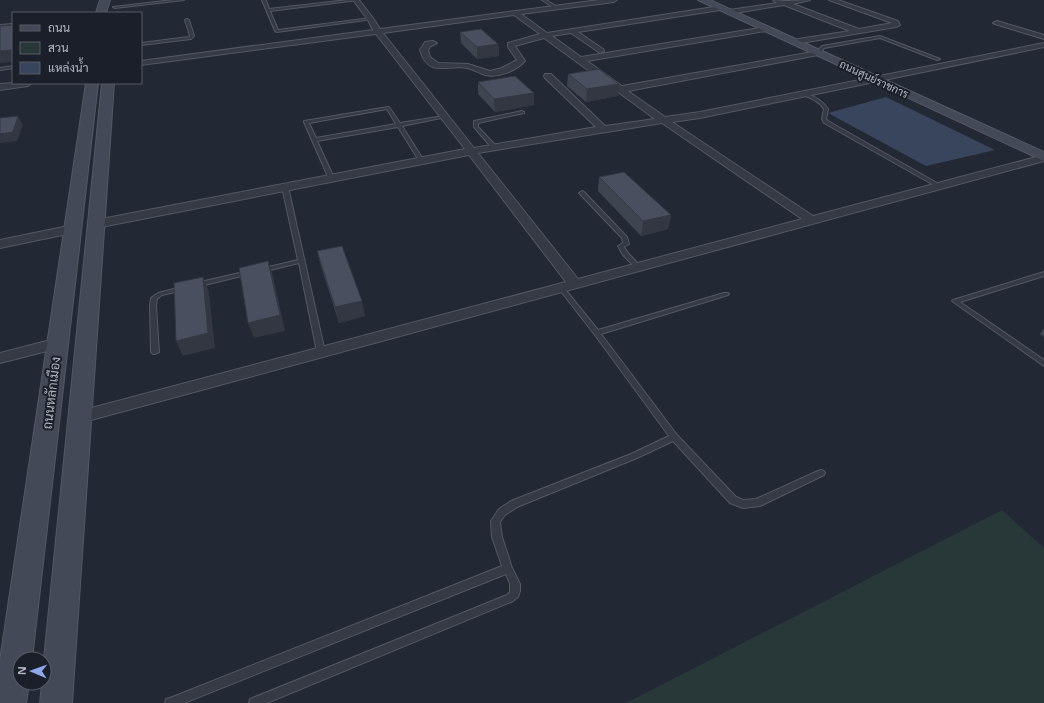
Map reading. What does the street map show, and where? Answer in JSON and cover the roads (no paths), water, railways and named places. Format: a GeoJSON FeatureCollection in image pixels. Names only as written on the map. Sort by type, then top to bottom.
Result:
{"type":"FeatureCollection","features":[{"type":"Feature","properties":{"kind":"street"},"geometry":{"type":"LineString","coordinates":[[101,12],[105,0]]}},
{"type":"Feature","properties":{"kind":"street"},"geometry":{"type":"LineString","coordinates":[[356,0],[372,19],[378,32],[401,62],[472,151],[569,287]]}},
{"type":"Feature","properties":{"kind":"street"},"geometry":{"type":"LineString","coordinates":[[142,63],[614,0]]}},
{"type":"Feature","properties":{"kind":"street","name":"ถนนศูนย์ราชการ"},"geometry":{"type":"LineString","coordinates":[[703,0],[1044,158]]}},
{"type":"Feature","properties":{"kind":"street"},"geometry":{"type":"LineString","coordinates":[[776,0],[858,31]]}},
{"type":"Feature","properties":{"kind":"street"},"geometry":{"type":"LineString","coordinates":[[401,62],[420,59],[440,66],[466,66],[486,73],[501,72],[521,61],[521,58],[511,45],[546,35],[807,0]]}},
{"type":"Feature","properties":{"kind":"street"},"geometry":{"type":"LineString","coordinates":[[795,42],[896,24],[896,22],[832,0]]}},
{"type":"Feature","properties":{"kind":"street"},"geometry":{"type":"LineString","coordinates":[[515,13],[663,120],[813,221]]}},
{"type":"Feature","properties":{"kind":"street"},"geometry":{"type":"LineString","coordinates":[[997,23],[1044,37]]}},
{"type":"Feature","properties":{"kind":"street"},"geometry":{"type":"LineString","coordinates":[[580,60],[766,29]]}},
{"type":"Feature","properties":{"kind":"street"},"geometry":{"type":"LineString","coordinates":[[572,31],[600,51]]}},
{"type":"Feature","properties":{"kind":"street"},"geometry":{"type":"LineString","coordinates":[[420,59],[428,44],[432,43]]}},
{"type":"Feature","properties":{"kind":"street"},"geometry":{"type":"LineString","coordinates":[[0,244],[472,151],[603,129],[700,115],[804,91],[876,80],[1044,46]]}},
{"type":"Feature","properties":{"kind":"street"},"geometry":{"type":"LineString","coordinates":[[622,90],[818,53]]}},
{"type":"Feature","properties":{"kind":"street"},"geometry":{"type":"LineString","coordinates":[[548,76],[603,129]]}},
{"type":"Feature","properties":{"kind":"street"},"geometry":{"type":"LineString","coordinates":[[0,87],[21,84]]}},
{"type":"Feature","properties":{"kind":"street","name":"ถนนหลักเมือง"},"geometry":{"type":"LineString","coordinates":[[10,703],[92,84]]}},
{"type":"Feature","properties":{"kind":"street"},"geometry":{"type":"LineString","coordinates":[[56,703],[108,84]]}},
{"type":"Feature","properties":{"kind":"street"},"geometry":{"type":"LineString","coordinates":[[80,417],[569,287],[1044,158]]}},
{"type":"Feature","properties":{"kind":"street"},"geometry":{"type":"LineString","coordinates":[[0,358],[58,343]]}},
{"type":"Feature","properties":{"kind":"lane"},"geometry":{"type":"LineString","coordinates":[[115,6],[141,0]]}},
{"type":"Feature","properties":{"kind":"lane"},"geometry":{"type":"LineString","coordinates":[[115,6],[182,0]]}},
{"type":"Feature","properties":{"kind":"lane"},"geometry":{"type":"LineString","coordinates":[[264,0],[278,31],[372,19]]}},
{"type":"Feature","properties":{"kind":"lane"},"geometry":{"type":"LineString","coordinates":[[269,10],[356,0]]}},
{"type":"Feature","properties":{"kind":"lane"},"geometry":{"type":"LineString","coordinates":[[544,0],[557,8]]}},
{"type":"Feature","properties":{"kind":"lane"},"geometry":{"type":"LineString","coordinates":[[142,44],[190,38],[192,33],[187,20]]}},
{"type":"Feature","properties":{"kind":"lane"},"geometry":{"type":"LineString","coordinates":[[0,26],[12,25]]}},
{"type":"Feature","properties":{"kind":"lane"},"geometry":{"type":"LineString","coordinates":[[818,53],[823,47],[880,37],[938,60]]}},
{"type":"Feature","properties":{"kind":"lane"},"geometry":{"type":"LineString","coordinates":[[0,69],[12,67]]}},
{"type":"Feature","properties":{"kind":"lane"},"geometry":{"type":"LineString","coordinates":[[804,91],[823,104],[826,109],[824,119],[826,122],[941,186]]}},
{"type":"Feature","properties":{"kind":"lane"},"geometry":{"type":"LineString","coordinates":[[332,178],[306,122],[388,108],[422,161]]}},
{"type":"Feature","properties":{"kind":"lane"},"geometry":{"type":"LineString","coordinates":[[494,147],[476,127],[476,122],[522,112]]}},
{"type":"Feature","properties":{"kind":"lane"},"geometry":{"type":"LineString","coordinates":[[314,140],[444,117]]}},
{"type":"Feature","properties":{"kind":"lane"},"geometry":{"type":"LineString","coordinates":[[285,187],[321,352]]}},
{"type":"Feature","properties":{"kind":"lane"},"geometry":{"type":"LineString","coordinates":[[582,193],[625,238],[626,244],[621,246],[622,251],[639,268]]}},
{"type":"Feature","properties":{"kind":"lane"},"geometry":{"type":"LineString","coordinates":[[155,352],[153,302],[154,298],[160,294],[301,261]]}},
{"type":"Feature","properties":{"kind":"lane"},"geometry":{"type":"LineString","coordinates":[[1044,274],[955,301],[1044,364]]}},
{"type":"Feature","properties":{"kind":"lane"},"geometry":{"type":"LineString","coordinates":[[569,287],[598,333],[674,437],[733,500],[744,504],[757,503],[820,473]]}},
{"type":"Feature","properties":{"kind":"lane"},"geometry":{"type":"LineString","coordinates":[[598,333],[726,294]]}},
{"type":"Feature","properties":{"kind":"lane"},"geometry":{"type":"LineString","coordinates":[[254,703],[510,598],[515,594],[516,586],[508,569],[497,537],[495,521],[502,512],[514,504],[634,456],[674,437]]}},
{"type":"Feature","properties":{"kind":"lane"},"geometry":{"type":"LineString","coordinates":[[170,703],[508,569]]}},
{"type":"Feature","properties":{"kind":"water"},"geometry":{"type":"Polygon","coordinates":[[[886,97],[995,150],[926,166],[828,113],[886,97]]]}}]}
